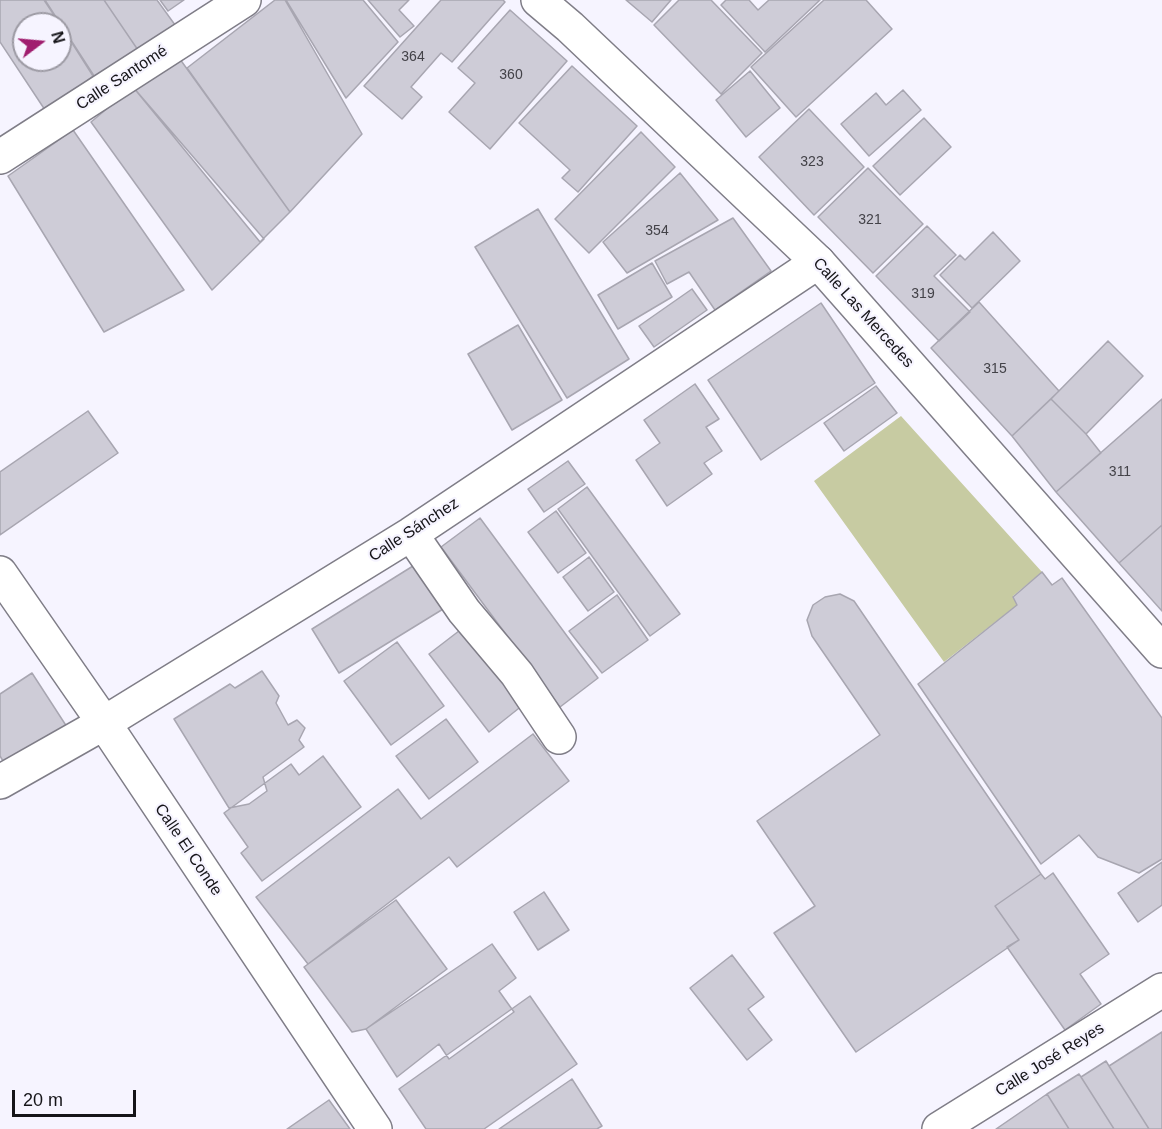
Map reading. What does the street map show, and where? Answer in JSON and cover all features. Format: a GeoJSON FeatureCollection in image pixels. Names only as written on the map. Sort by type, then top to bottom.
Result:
{"type":"FeatureCollection","features":[{"type":"Feature","properties":{"kind":"street","name":"Calle Santomé"},"geometry":{"type":"LineString","coordinates":[[0,157],[244,0]]}},
{"type":"Feature","properties":{"kind":"street","name":"Calle Las Mercedes"},"geometry":{"type":"LineString","coordinates":[[538,0],[570,27],[818,262],[1162,651]]}},
{"type":"Feature","properties":{"kind":"street","name":"Calle Sánchez"},"geometry":{"type":"LineString","coordinates":[[0,782],[104,723],[411,534],[818,262]]}},
{"type":"Feature","properties":{"kind":"street"},"geometry":{"type":"LineString","coordinates":[[411,534],[464,610],[517,674],[559,737]]}},
{"type":"Feature","properties":{"kind":"street","name":"Calle El Conde"},"geometry":{"type":"LineString","coordinates":[[0,573],[104,723],[375,1129]]}},
{"type":"Feature","properties":{"kind":"street","name":"Calle José Reyes"},"geometry":{"type":"LineString","coordinates":[[941,1129],[1162,990]]}},
{"type":"Feature","properties":{"kind":"green space"},"geometry":{"type":"Polygon","coordinates":[[[901,416],[1042,572],[1013,596],[1017,605],[944,662],[814,481],[901,416]]]}},
{"type":"Feature","properties":{"kind":"building"},"geometry":{"type":"Polygon","coordinates":[[[0,0],[44,0],[52,12],[12,12],[12,60],[0,42],[0,0]]]}},
{"type":"Feature","properties":{"kind":"building"},"geometry":{"type":"Polygon","coordinates":[[[45,0],[104,0],[140,53],[98,82],[72,42],[72,12],[53,12],[45,0]]]}},
{"type":"Feature","properties":{"kind":"building"},"geometry":{"type":"Polygon","coordinates":[[[104,0],[157,0],[178,29],[140,53],[104,0]]]}},
{"type":"Feature","properties":{"kind":"building"},"geometry":{"type":"Polygon","coordinates":[[[160,0],[184,0],[168,11],[160,0]]]}},
{"type":"Feature","properties":{"kind":"building"},"geometry":{"type":"Polygon","coordinates":[[[275,0],[285,0],[362,134],[290,212],[187,68],[275,0]]]}},
{"type":"Feature","properties":{"kind":"building"},"geometry":{"type":"Polygon","coordinates":[[[286,0],[363,0],[398,42],[346,98],[286,0]]]}},
{"type":"Feature","properties":{"kind":"building"},"geometry":{"type":"Polygon","coordinates":[[[368,0],[409,0],[399,10],[414,26],[400,37],[368,0]]]}},
{"type":"Feature","properties":{"kind":"building"},"geometry":{"type":"Polygon","coordinates":[[[441,0],[503,0],[505,2],[452,62],[441,53],[411,87],[422,97],[402,119],[364,86],[441,0]]]}},
{"type":"Feature","properties":{"kind":"building"},"geometry":{"type":"Polygon","coordinates":[[[626,0],[671,0],[652,22],[626,0]]]}},
{"type":"Feature","properties":{"kind":"building"},"geometry":{"type":"Polygon","coordinates":[[[679,0],[711,0],[762,53],[721,94],[654,25],[679,0]]]}},
{"type":"Feature","properties":{"kind":"building"},"geometry":{"type":"Polygon","coordinates":[[[726,0],[749,0],[758,10],[769,0],[820,0],[765,52],[721,5],[726,0]]]}},
{"type":"Feature","properties":{"kind":"building"},"geometry":{"type":"Polygon","coordinates":[[[824,0],[866,0],[892,29],[796,117],[751,67],[824,0]]]}},
{"type":"Feature","properties":{"kind":"building"},"geometry":{"type":"Polygon","coordinates":[[[510,10],[567,61],[490,149],[449,112],[475,83],[458,68],[510,10]]]}},
{"type":"Feature","properties":{"kind":"building"},"geometry":{"type":"Polygon","coordinates":[[[72,43],[93,76],[47,113],[20,72],[72,72],[72,43]]]}},
{"type":"Feature","properties":{"kind":"building"},"geometry":{"type":"Polygon","coordinates":[[[177,55],[290,212],[260,242],[133,87],[177,55]]]}},
{"type":"Feature","properties":{"kind":"building"},"geometry":{"type":"Polygon","coordinates":[[[572,66],[637,126],[578,192],[562,178],[570,170],[519,123],[572,66]]]}},
{"type":"Feature","properties":{"kind":"building"},"geometry":{"type":"Polygon","coordinates":[[[750,71],[780,108],[746,137],[716,100],[750,71]]]}},
{"type":"Feature","properties":{"kind":"building"},"geometry":{"type":"Polygon","coordinates":[[[133,87],[264,239],[212,290],[91,122],[133,87]]]}},
{"type":"Feature","properties":{"kind":"building"},"geometry":{"type":"Polygon","coordinates":[[[903,90],[921,110],[869,156],[841,124],[876,93],[886,105],[903,90]]]}},
{"type":"Feature","properties":{"kind":"building"},"geometry":{"type":"Polygon","coordinates":[[[809,109],[864,167],[814,215],[759,157],[809,109]]]}},
{"type":"Feature","properties":{"kind":"building"},"geometry":{"type":"Polygon","coordinates":[[[924,118],[951,147],[900,195],[873,166],[924,118]]]}},
{"type":"Feature","properties":{"kind":"building"},"geometry":{"type":"Polygon","coordinates":[[[73,130],[184,290],[104,332],[8,176],[73,130]]]}},
{"type":"Feature","properties":{"kind":"building"},"geometry":{"type":"Polygon","coordinates":[[[641,132],[675,167],[589,253],[555,219],[641,132]]]}},
{"type":"Feature","properties":{"kind":"building"},"geometry":{"type":"Polygon","coordinates":[[[868,168],[923,224],[873,273],[818,217],[868,168]]]}},
{"type":"Feature","properties":{"kind":"building"},"geometry":{"type":"Polygon","coordinates":[[[680,173],[718,220],[627,273],[603,242],[680,173]]]}},
{"type":"Feature","properties":{"kind":"building"},"geometry":{"type":"Polygon","coordinates":[[[538,209],[629,359],[567,398],[475,247],[538,209]]]}},
{"type":"Feature","properties":{"kind":"building"},"geometry":{"type":"Polygon","coordinates":[[[733,218],[771,271],[715,310],[689,272],[667,284],[655,261],[733,218]]]}},
{"type":"Feature","properties":{"kind":"building"},"geometry":{"type":"Polygon","coordinates":[[[927,226],[956,255],[934,276],[970,312],[939,341],[876,276],[927,226]]]}},
{"type":"Feature","properties":{"kind":"building"},"geometry":{"type":"Polygon","coordinates":[[[993,232],[1020,261],[972,308],[940,275],[960,255],[965,260],[993,232]]]}},
{"type":"Feature","properties":{"kind":"building"},"geometry":{"type":"Polygon","coordinates":[[[652,263],[672,297],[618,329],[598,295],[652,263]]]}},
{"type":"Feature","properties":{"kind":"building"},"geometry":{"type":"Polygon","coordinates":[[[692,289],[707,310],[654,347],[639,326],[692,289]]]}},
{"type":"Feature","properties":{"kind":"building"},"geometry":{"type":"Polygon","coordinates":[[[979,302],[1059,391],[1012,436],[931,348],[979,302]]]}},
{"type":"Feature","properties":{"kind":"building"},"geometry":{"type":"Polygon","coordinates":[[[821,303],[875,383],[761,460],[708,380],[821,303]]]}},
{"type":"Feature","properties":{"kind":"building"},"geometry":{"type":"Polygon","coordinates":[[[518,325],[562,400],[512,430],[468,354],[518,325]]]}},
{"type":"Feature","properties":{"kind":"building"},"geometry":{"type":"Polygon","coordinates":[[[1108,341],[1143,376],[1086,434],[1051,399],[1108,341]]]}},
{"type":"Feature","properties":{"kind":"building"},"geometry":{"type":"Polygon","coordinates":[[[695,384],[719,419],[706,427],[722,451],[704,463],[712,474],[667,506],[636,460],[660,443],[644,420],[695,384]]]}},
{"type":"Feature","properties":{"kind":"building"},"geometry":{"type":"Polygon","coordinates":[[[876,386],[897,413],[844,451],[824,423],[876,386]]]}},
{"type":"Feature","properties":{"kind":"building"},"geometry":{"type":"Polygon","coordinates":[[[1051,399],[1086,434],[1101,453],[1056,492],[1012,436],[1051,399]]]}},
{"type":"Feature","properties":{"kind":"building"},"geometry":{"type":"Polygon","coordinates":[[[1162,399],[1162,525],[1119,563],[1056,492],[1162,399]]]}},
{"type":"Feature","properties":{"kind":"building"},"geometry":{"type":"Polygon","coordinates":[[[88,411],[118,453],[0,535],[0,472],[88,411]]]}},
{"type":"Feature","properties":{"kind":"building"},"geometry":{"type":"Polygon","coordinates":[[[568,461],[585,484],[544,512],[528,489],[568,461]]]}},
{"type":"Feature","properties":{"kind":"building"},"geometry":{"type":"Polygon","coordinates":[[[587,487],[680,614],[650,636],[558,509],[587,487]]]}},
{"type":"Feature","properties":{"kind":"building"},"geometry":{"type":"Polygon","coordinates":[[[556,511],[586,553],[558,573],[528,532],[556,511]]]}},
{"type":"Feature","properties":{"kind":"building"},"geometry":{"type":"Polygon","coordinates":[[[480,518],[598,678],[560,707],[441,547],[480,518]]]}},
{"type":"Feature","properties":{"kind":"building"},"geometry":{"type":"Polygon","coordinates":[[[1162,525],[1162,611],[1119,563],[1162,525]]]}},
{"type":"Feature","properties":{"kind":"building"},"geometry":{"type":"Polygon","coordinates":[[[589,557],[614,592],[588,611],[563,577],[589,557]]]}},
{"type":"Feature","properties":{"kind":"building"},"geometry":{"type":"Polygon","coordinates":[[[421,561],[448,606],[339,673],[312,629],[421,561]]]}},
{"type":"Feature","properties":{"kind":"building"},"geometry":{"type":"Polygon","coordinates":[[[1042,572],[1052,585],[1062,578],[1162,718],[1162,859],[1139,873],[1098,857],[1079,835],[1041,864],[918,684],[1017,605],[1013,597],[1042,572]]]}},
{"type":"Feature","properties":{"kind":"building"},"geometry":{"type":"Polygon","coordinates":[[[840,594],[854,601],[1041,874],[995,906],[1019,940],[856,1052],[774,933],[815,906],[757,821],[880,735],[812,636],[807,620],[813,605],[825,597],[840,594]]]}},
{"type":"Feature","properties":{"kind":"building"},"geometry":{"type":"Polygon","coordinates":[[[617,595],[648,640],[602,673],[569,631],[617,595]]]}},
{"type":"Feature","properties":{"kind":"building"},"geometry":{"type":"Polygon","coordinates":[[[468,624],[528,701],[489,732],[429,654],[468,624]]]}},
{"type":"Feature","properties":{"kind":"building"},"geometry":{"type":"Polygon","coordinates":[[[397,642],[444,706],[391,745],[344,681],[397,642]]]}},
{"type":"Feature","properties":{"kind":"building"},"geometry":{"type":"Polygon","coordinates":[[[262,671],[279,696],[276,703],[288,725],[297,720],[305,728],[299,740],[304,747],[263,777],[267,791],[249,804],[229,808],[174,719],[230,684],[235,688],[262,671]]]}},
{"type":"Feature","properties":{"kind":"building"},"geometry":{"type":"Polygon","coordinates":[[[32,673],[67,727],[6,766],[0,756],[0,694],[32,673]]]}},
{"type":"Feature","properties":{"kind":"building"},"geometry":{"type":"Polygon","coordinates":[[[446,719],[478,762],[429,799],[396,756],[446,719]]]}},
{"type":"Feature","properties":{"kind":"building"},"geometry":{"type":"Polygon","coordinates":[[[533,734],[569,781],[457,867],[449,857],[308,964],[256,897],[398,789],[421,819],[533,734]]]}},
{"type":"Feature","properties":{"kind":"building"},"geometry":{"type":"Polygon","coordinates":[[[323,756],[361,807],[262,881],[241,853],[248,847],[224,813],[291,764],[299,775],[323,756]]]}},
{"type":"Feature","properties":{"kind":"building"},"geometry":{"type":"Polygon","coordinates":[[[1162,862],[1162,905],[1138,922],[1118,893],[1162,862]]]}},
{"type":"Feature","properties":{"kind":"building"},"geometry":{"type":"Polygon","coordinates":[[[1053,873],[1109,954],[1080,974],[1101,1004],[1065,1030],[1007,947],[1019,940],[995,906],[1041,874],[1045,879],[1053,873]]]}},
{"type":"Feature","properties":{"kind":"building"},"geometry":{"type":"Polygon","coordinates":[[[544,892],[569,930],[538,950],[514,912],[544,892]]]}},
{"type":"Feature","properties":{"kind":"building"},"geometry":{"type":"Polygon","coordinates":[[[396,900],[447,969],[366,1029],[352,1032],[304,967],[396,900]]]}},
{"type":"Feature","properties":{"kind":"building"},"geometry":{"type":"Polygon","coordinates":[[[492,944],[516,978],[499,991],[514,1012],[449,1059],[439,1044],[397,1077],[366,1029],[492,944]]]}},
{"type":"Feature","properties":{"kind":"building"},"geometry":{"type":"Polygon","coordinates":[[[732,955],[764,997],[748,1009],[772,1040],[747,1060],[690,988],[732,955]]]}},
{"type":"Feature","properties":{"kind":"building"},"geometry":{"type":"Polygon","coordinates":[[[530,996],[577,1064],[484,1129],[426,1129],[399,1089],[530,996]]]}},
{"type":"Feature","properties":{"kind":"building"},"geometry":{"type":"Polygon","coordinates":[[[1162,1032],[1162,1129],[1149,1129],[1109,1066],[1162,1032]]]}},
{"type":"Feature","properties":{"kind":"building"},"geometry":{"type":"Polygon","coordinates":[[[1106,1061],[1149,1129],[1114,1129],[1081,1077],[1106,1061]]]}},
{"type":"Feature","properties":{"kind":"building"},"geometry":{"type":"Polygon","coordinates":[[[1079,1074],[1114,1129],[1069,1129],[1047,1094],[1079,1074]]]}},
{"type":"Feature","properties":{"kind":"building"},"geometry":{"type":"Polygon","coordinates":[[[572,1079],[602,1126],[597,1129],[499,1129],[572,1079]]]}},
{"type":"Feature","properties":{"kind":"building"},"geometry":{"type":"Polygon","coordinates":[[[1047,1094],[1069,1129],[996,1129],[1047,1094]]]}},
{"type":"Feature","properties":{"kind":"building"},"geometry":{"type":"Polygon","coordinates":[[[329,1100],[350,1129],[287,1129],[329,1100]]]}}]}
